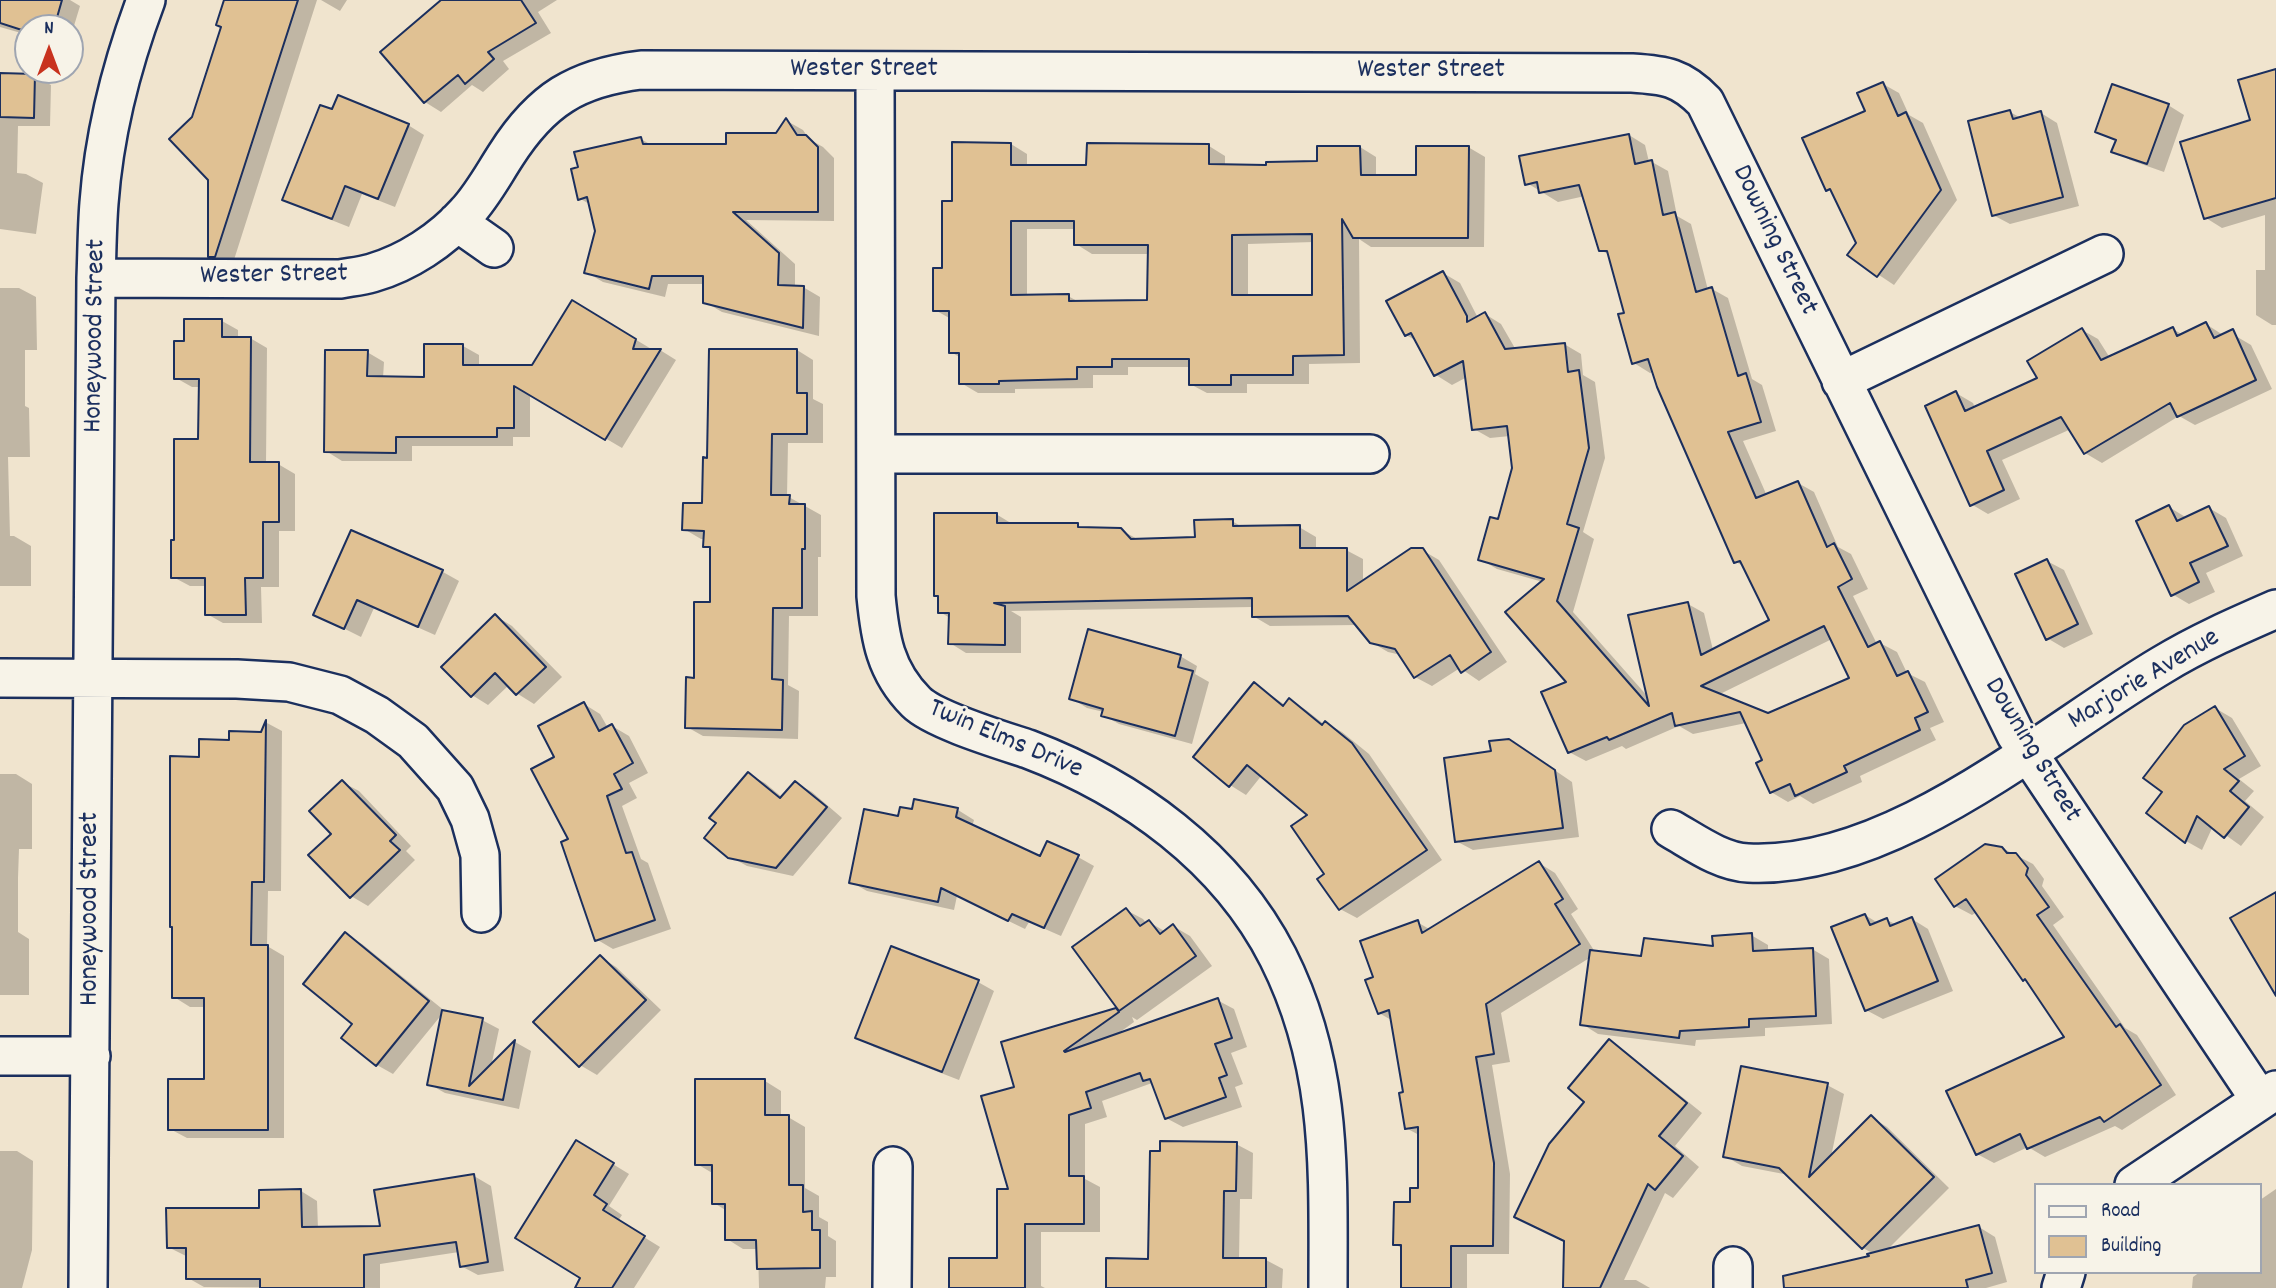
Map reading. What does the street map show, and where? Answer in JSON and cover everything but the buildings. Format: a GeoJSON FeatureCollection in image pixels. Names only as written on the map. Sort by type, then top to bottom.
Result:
{"type":"FeatureCollection","features":[{"type":"Feature","properties":{"kind":"street","name":"Honeywood Street"},"geometry":{"type":"LineString","coordinates":[[88,1288],[96,278],[99,202],[108,136],[124,70],[146,0]]}},
{"type":"Feature","properties":{"kind":"street","name":"Wester Street"},"geometry":{"type":"LineString","coordinates":[[96,278],[340,279],[373,273],[412,256],[446,233],[468,212],[525,126],[543,108],[591,79],[641,70],[1632,73],[1676,78],[1694,90],[1705,102]]}},
{"type":"Feature","properties":{"kind":"street","name":"Twin Elms Drive"},"geometry":{"type":"LineString","coordinates":[[875,71],[876,596],[879,629],[886,657],[899,682],[918,704],[941,717],[1082,773],[1124,795],[1170,827],[1209,862],[1246,905],[1278,957],[1300,1009],[1318,1073],[1327,1159],[1328,1288]]}},
{"type":"Feature","properties":{"kind":"street","name":"Downing Street"},"geometry":{"type":"LineString","coordinates":[[1705,102],[2003,712],[2028,755],[2268,1095]]}},
{"type":"Feature","properties":{"kind":"street"},"geometry":{"type":"LineString","coordinates":[[457,222],[494,248]]}},
{"type":"Feature","properties":{"kind":"street"},"geometry":{"type":"LineString","coordinates":[[1841,380],[2104,254]]}},
{"type":"Feature","properties":{"kind":"street"},"geometry":{"type":"LineString","coordinates":[[876,454],[1370,454]]}},
{"type":"Feature","properties":{"kind":"street","name":"Marjorie Avenue"},"geometry":{"type":"LineString","coordinates":[[1671,829],[1715,853],[1745,863],[1776,862],[1822,855],[1863,842],[1898,828],[1954,799],[2028,755],[2162,664],[2219,634],[2276,609]]}},
{"type":"Feature","properties":{"kind":"street"},"geometry":{"type":"LineString","coordinates":[[0,678],[237,679],[289,682],[340,695],[377,715],[413,741],[455,788],[470,819],[480,855],[481,913]]}},
{"type":"Feature","properties":{"kind":"street"},"geometry":{"type":"LineString","coordinates":[[0,1056],[91,1056]]}},
{"type":"Feature","properties":{"kind":"street"},"geometry":{"type":"LineString","coordinates":[[2137,1183],[2268,1095]]}},
{"type":"Feature","properties":{"kind":"street"},"geometry":{"type":"LineString","coordinates":[[892,1288],[893,1166]]}}]}
